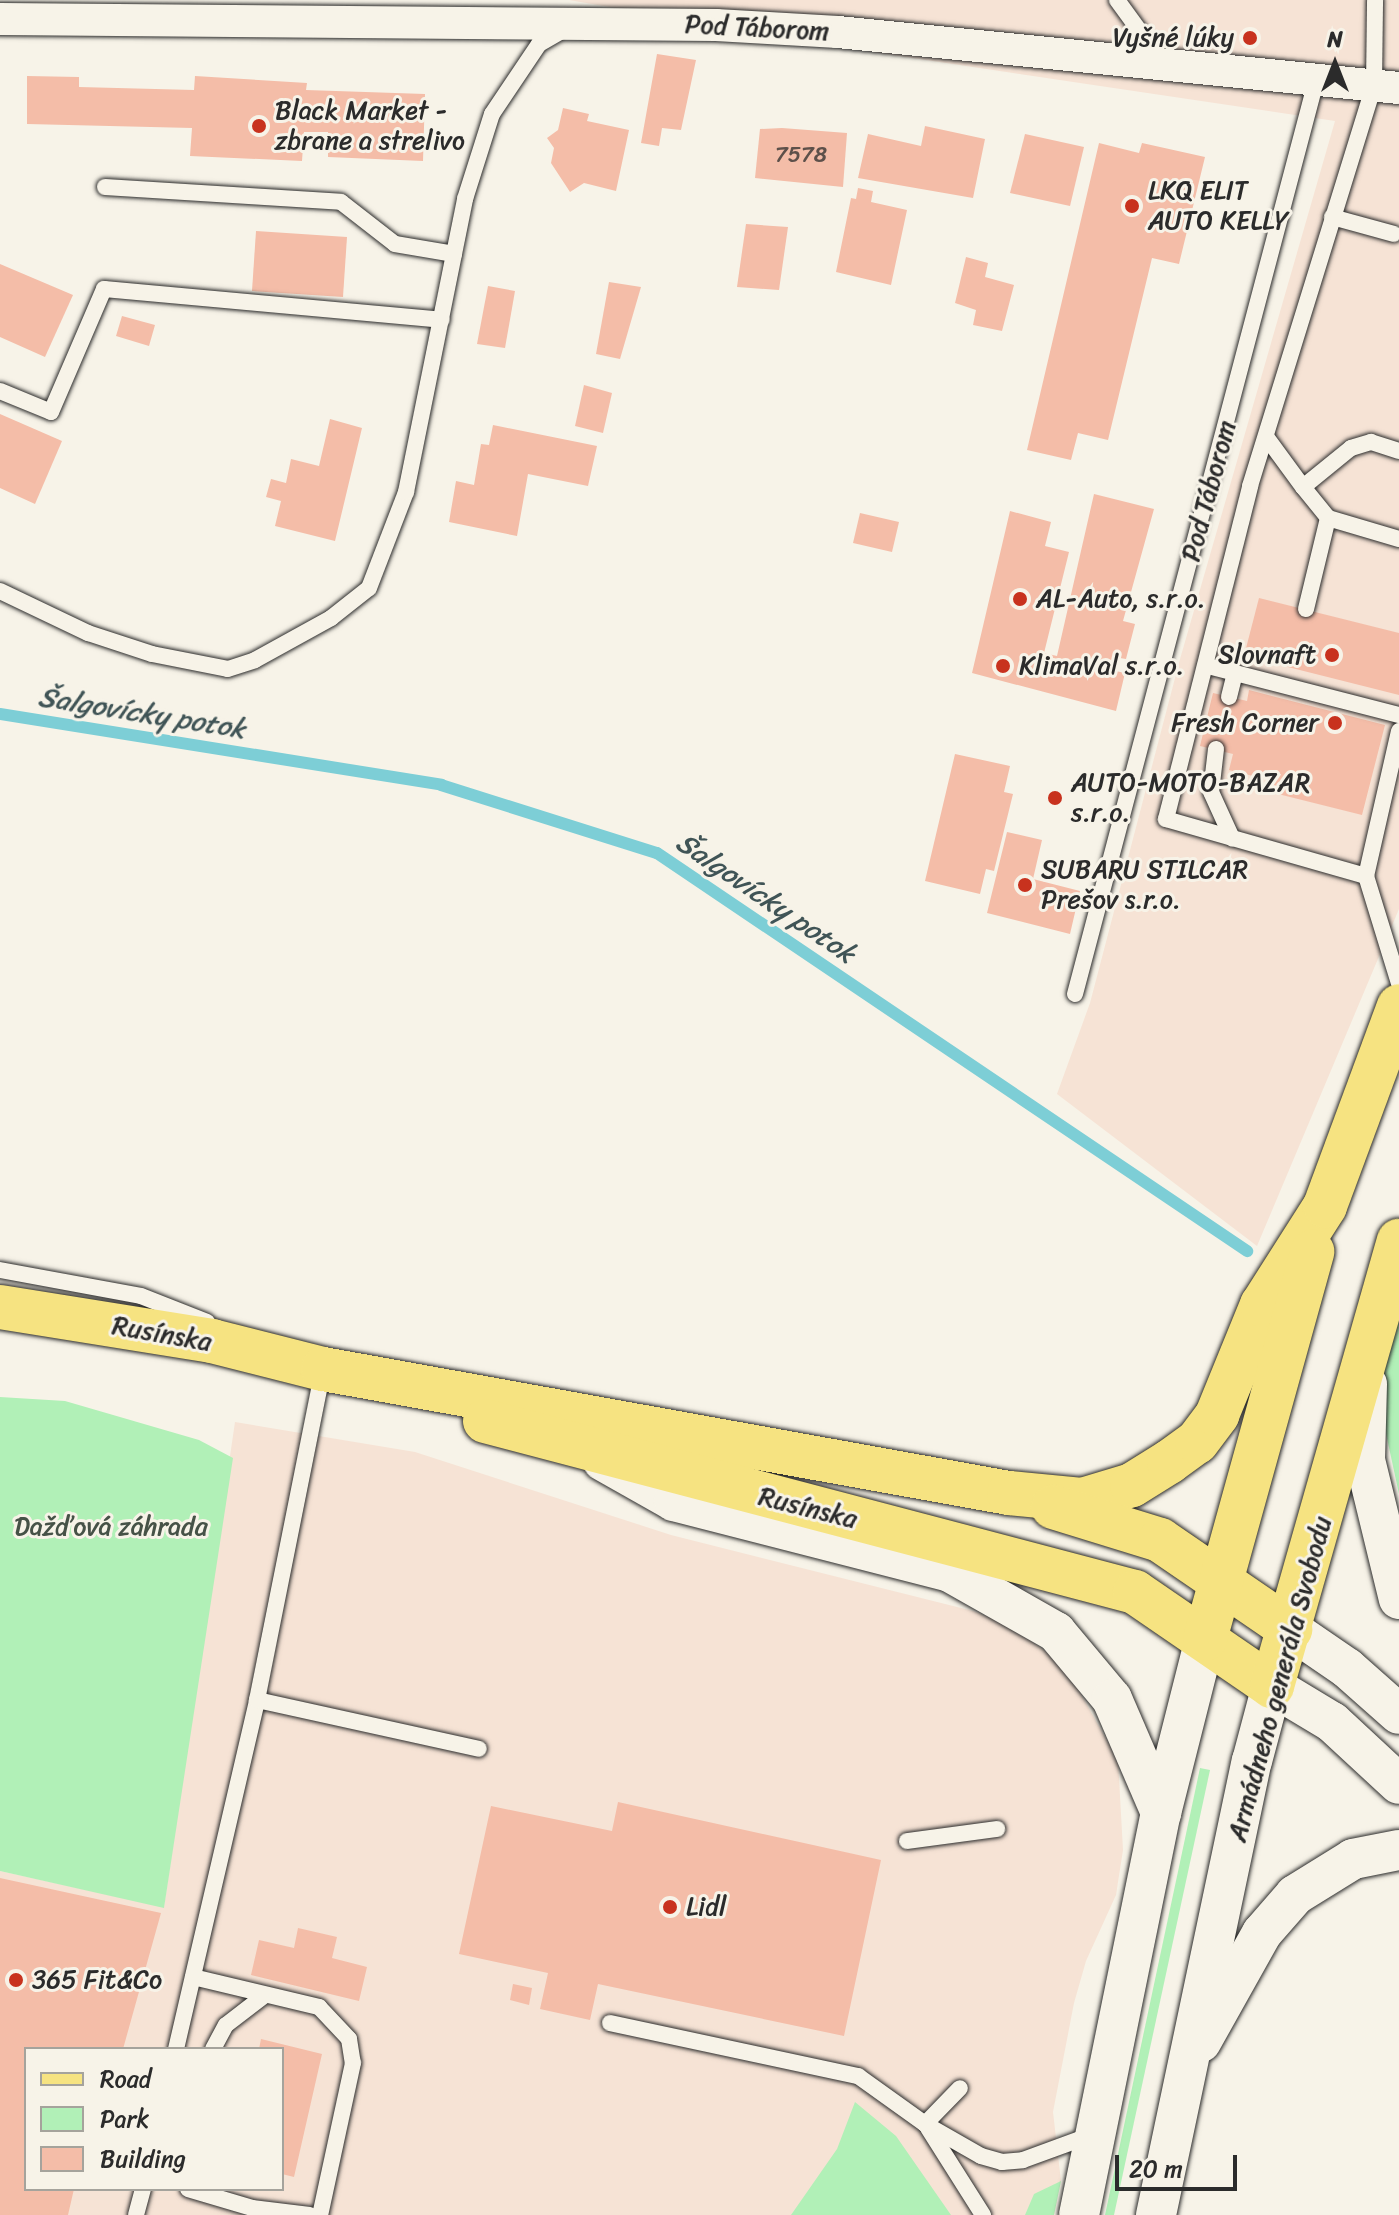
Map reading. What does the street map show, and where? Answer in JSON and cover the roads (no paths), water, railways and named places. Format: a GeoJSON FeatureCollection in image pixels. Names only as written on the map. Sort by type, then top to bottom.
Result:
{"type":"FeatureCollection","features":[{"type":"Feature","properties":{"kind":"main road"},"geometry":{"type":"LineString","coordinates":[[1205,1639],[1325,1206],[1399,1006]]}},
{"type":"Feature","properties":{"kind":"main road"},"geometry":{"type":"LineString","coordinates":[[1009,1493],[1082,1500],[1132,1485],[1197,1442],[1217,1415],[1262,1305],[1325,1206]]}},
{"type":"Feature","properties":{"kind":"main road","name":"Armádneho generála Svobodu"},"geometry":{"type":"LineString","coordinates":[[1272,1686],[1399,1241]]}},
{"type":"Feature","properties":{"kind":"main road","name":"Rusínska"},"geometry":{"type":"LineString","coordinates":[[0,1307],[212,1341],[323,1369],[586,1451],[1135,1592],[1272,1686]]}},
{"type":"Feature","properties":{"kind":"main road","name":"Rusínska"},"geometry":{"type":"LineString","coordinates":[[323,1369],[1009,1493]]}},
{"type":"Feature","properties":{"kind":"main road"},"geometry":{"type":"LineString","coordinates":[[1009,1493],[1160,1540],[1290,1629]]}},
{"type":"Feature","properties":{"kind":"street","name":"Pod Táborom"},"geometry":{"type":"LineString","coordinates":[[0,19],[206,10],[838,32],[1386,87]]}},
{"type":"Feature","properties":{"kind":"street"},"geometry":{"type":"LineString","coordinates":[[1368,1344],[1365,1460],[1399,1599]]}},
{"type":"Feature","properties":{"kind":"street"},"geometry":{"type":"LineString","coordinates":[[586,1451],[674,1501],[950,1572],[1056,1632],[1112,1699],[1161,1813]]}},
{"type":"Feature","properties":{"kind":"street"},"geometry":{"type":"LineString","coordinates":[[1290,1629],[1356,1674],[1399,1714]]}},
{"type":"Feature","properties":{"kind":"street"},"geometry":{"type":"LineString","coordinates":[[1079,2215],[1161,1813],[1205,1639]]}},
{"type":"Feature","properties":{"kind":"street"},"geometry":{"type":"LineString","coordinates":[[1272,1686],[1332,1722],[1399,1784]]}},
{"type":"Feature","properties":{"kind":"street","name":"Armádneho generála Svobodu"},"geometry":{"type":"LineString","coordinates":[[1156,2215],[1186,2066],[1272,1686]]}},
{"type":"Feature","properties":{"kind":"street"},"geometry":{"type":"LineString","coordinates":[[1186,2066],[1262,1933],[1295,1895],[1353,1859],[1399,1850]]}},
{"type":"Feature","properties":{"kind":"lane"},"geometry":{"type":"LineString","coordinates":[[1117,0],[1165,66]]}},
{"type":"Feature","properties":{"kind":"lane"},"geometry":{"type":"LineString","coordinates":[[1366,876],[1166,819],[1208,666],[1250,486],[1332,217],[1386,87],[1375,0]]}},
{"type":"Feature","properties":{"kind":"lane"},"geometry":{"type":"LineString","coordinates":[[0,591],[101,637],[152,654],[228,669],[255,660],[331,618],[369,588],[392,537],[442,320],[454,254],[492,114],[539,44],[578,21]]}},
{"type":"Feature","properties":{"kind":"lane","name":"Pod Táborom"},"geometry":{"type":"LineString","coordinates":[[1075,994],[1316,81]]}},
{"type":"Feature","properties":{"kind":"lane"},"geometry":{"type":"LineString","coordinates":[[105,187],[341,202],[395,244],[454,254]]}},
{"type":"Feature","properties":{"kind":"lane"},"geometry":{"type":"LineString","coordinates":[[1332,217],[1397,236]]}},
{"type":"Feature","properties":{"kind":"lane"},"geometry":{"type":"LineString","coordinates":[[0,391],[51,412],[104,289],[442,320]]}},
{"type":"Feature","properties":{"kind":"lane"},"geometry":{"type":"LineString","coordinates":[[1267,438],[1328,518],[1399,539]]}},
{"type":"Feature","properties":{"kind":"lane"},"geometry":{"type":"LineString","coordinates":[[1303,487],[1351,448],[1371,442],[1399,451]]}},
{"type":"Feature","properties":{"kind":"lane"},"geometry":{"type":"LineString","coordinates":[[1306,609],[1328,518]]}},
{"type":"Feature","properties":{"kind":"lane"},"geometry":{"type":"LineString","coordinates":[[1208,666],[1399,715]]}},
{"type":"Feature","properties":{"kind":"lane"},"geometry":{"type":"LineString","coordinates":[[1287,686],[1291,669]]}},
{"type":"Feature","properties":{"kind":"lane"},"geometry":{"type":"LineString","coordinates":[[1229,697],[1235,673]]}},
{"type":"Feature","properties":{"kind":"lane"},"geometry":{"type":"LineString","coordinates":[[1399,731],[1366,876],[1399,983]]}},
{"type":"Feature","properties":{"kind":"lane"},"geometry":{"type":"LineString","coordinates":[[1216,749],[1211,792],[1232,838]]}},
{"type":"Feature","properties":{"kind":"lane"},"geometry":{"type":"LineString","coordinates":[[0,1270],[141,1296],[323,1369],[311,1443],[257,1700],[176,2047]]}},
{"type":"Feature","properties":{"kind":"lane"},"geometry":{"type":"LineString","coordinates":[[257,1700],[479,1749]]}},
{"type":"Feature","properties":{"kind":"lane"},"geometry":{"type":"LineString","coordinates":[[907,1841],[997,1829]]}},
{"type":"Feature","properties":{"kind":"lane"},"geometry":{"type":"LineString","coordinates":[[193,1977],[319,2007],[341,2027],[353,2052],[320,2215]]}},
{"type":"Feature","properties":{"kind":"lane"},"geometry":{"type":"LineString","coordinates":[[214,2047],[226,2025],[265,1995]]}},
{"type":"Feature","properties":{"kind":"lane"},"geometry":{"type":"LineString","coordinates":[[610,2023],[858,2076],[925,2124],[981,2156],[1002,2162],[1023,2160],[1096,2133]]}},
{"type":"Feature","properties":{"kind":"lane"},"geometry":{"type":"LineString","coordinates":[[925,2124],[960,2088]]}},
{"type":"Feature","properties":{"kind":"lane"},"geometry":{"type":"LineString","coordinates":[[925,2124],[983,2215]]}},
{"type":"Feature","properties":{"kind":"lane"},"geometry":{"type":"LineString","coordinates":[[136,2215],[142,2191]]}},
{"type":"Feature","properties":{"kind":"lane"},"geometry":{"type":"LineString","coordinates":[[210,2192],[252,2208],[310,2215]]}},
{"type":"Feature","properties":{"kind":"waterway","name":"Šalgovícky potok"},"geometry":{"type":"LineString","coordinates":[[0,714],[441,785],[657,853],[1247,1251]]}},
{"type":"Feature","properties":{"kind":"place","name":"Vyšné lúky"},"geometry":{"type":"Point","coordinates":[1250,38]}},
{"type":"Feature","properties":{"kind":"place","name":"Black Market - zbrane a strelivo"},"geometry":{"type":"Point","coordinates":[259,126]}},
{"type":"Feature","properties":{"kind":"place","name":"LKQ ELIT AUTO KELLY"},"geometry":{"type":"Point","coordinates":[1132,206]}},
{"type":"Feature","properties":{"kind":"place","name":"AL-Auto, s.r.o."},"geometry":{"type":"Point","coordinates":[1020,599]}},
{"type":"Feature","properties":{"kind":"place","name":"Slovnaft"},"geometry":{"type":"Point","coordinates":[1332,655]}},
{"type":"Feature","properties":{"kind":"place","name":"KlimaVal s.r.o."},"geometry":{"type":"Point","coordinates":[1003,666]}},
{"type":"Feature","properties":{"kind":"place","name":"Fresh Corner"},"geometry":{"type":"Point","coordinates":[1335,723]}},
{"type":"Feature","properties":{"kind":"place","name":"AUTO-MOTO-BAZAR s.r.o."},"geometry":{"type":"Point","coordinates":[1055,798]}},
{"type":"Feature","properties":{"kind":"place","name":"SUBARU STILCAR Prešov s.r.o."},"geometry":{"type":"Point","coordinates":[1025,885]}},
{"type":"Feature","properties":{"kind":"place","name":"Lidl"},"geometry":{"type":"Point","coordinates":[670,1907]}},
{"type":"Feature","properties":{"kind":"place","name":"365 Fit&Co"},"geometry":{"type":"Point","coordinates":[16,1980]}},
{"type":"Feature","properties":{"kind":"park label","name":"Dažďová záhrada"},"geometry":{"type":"Point","coordinates":[111,1527]}}]}
